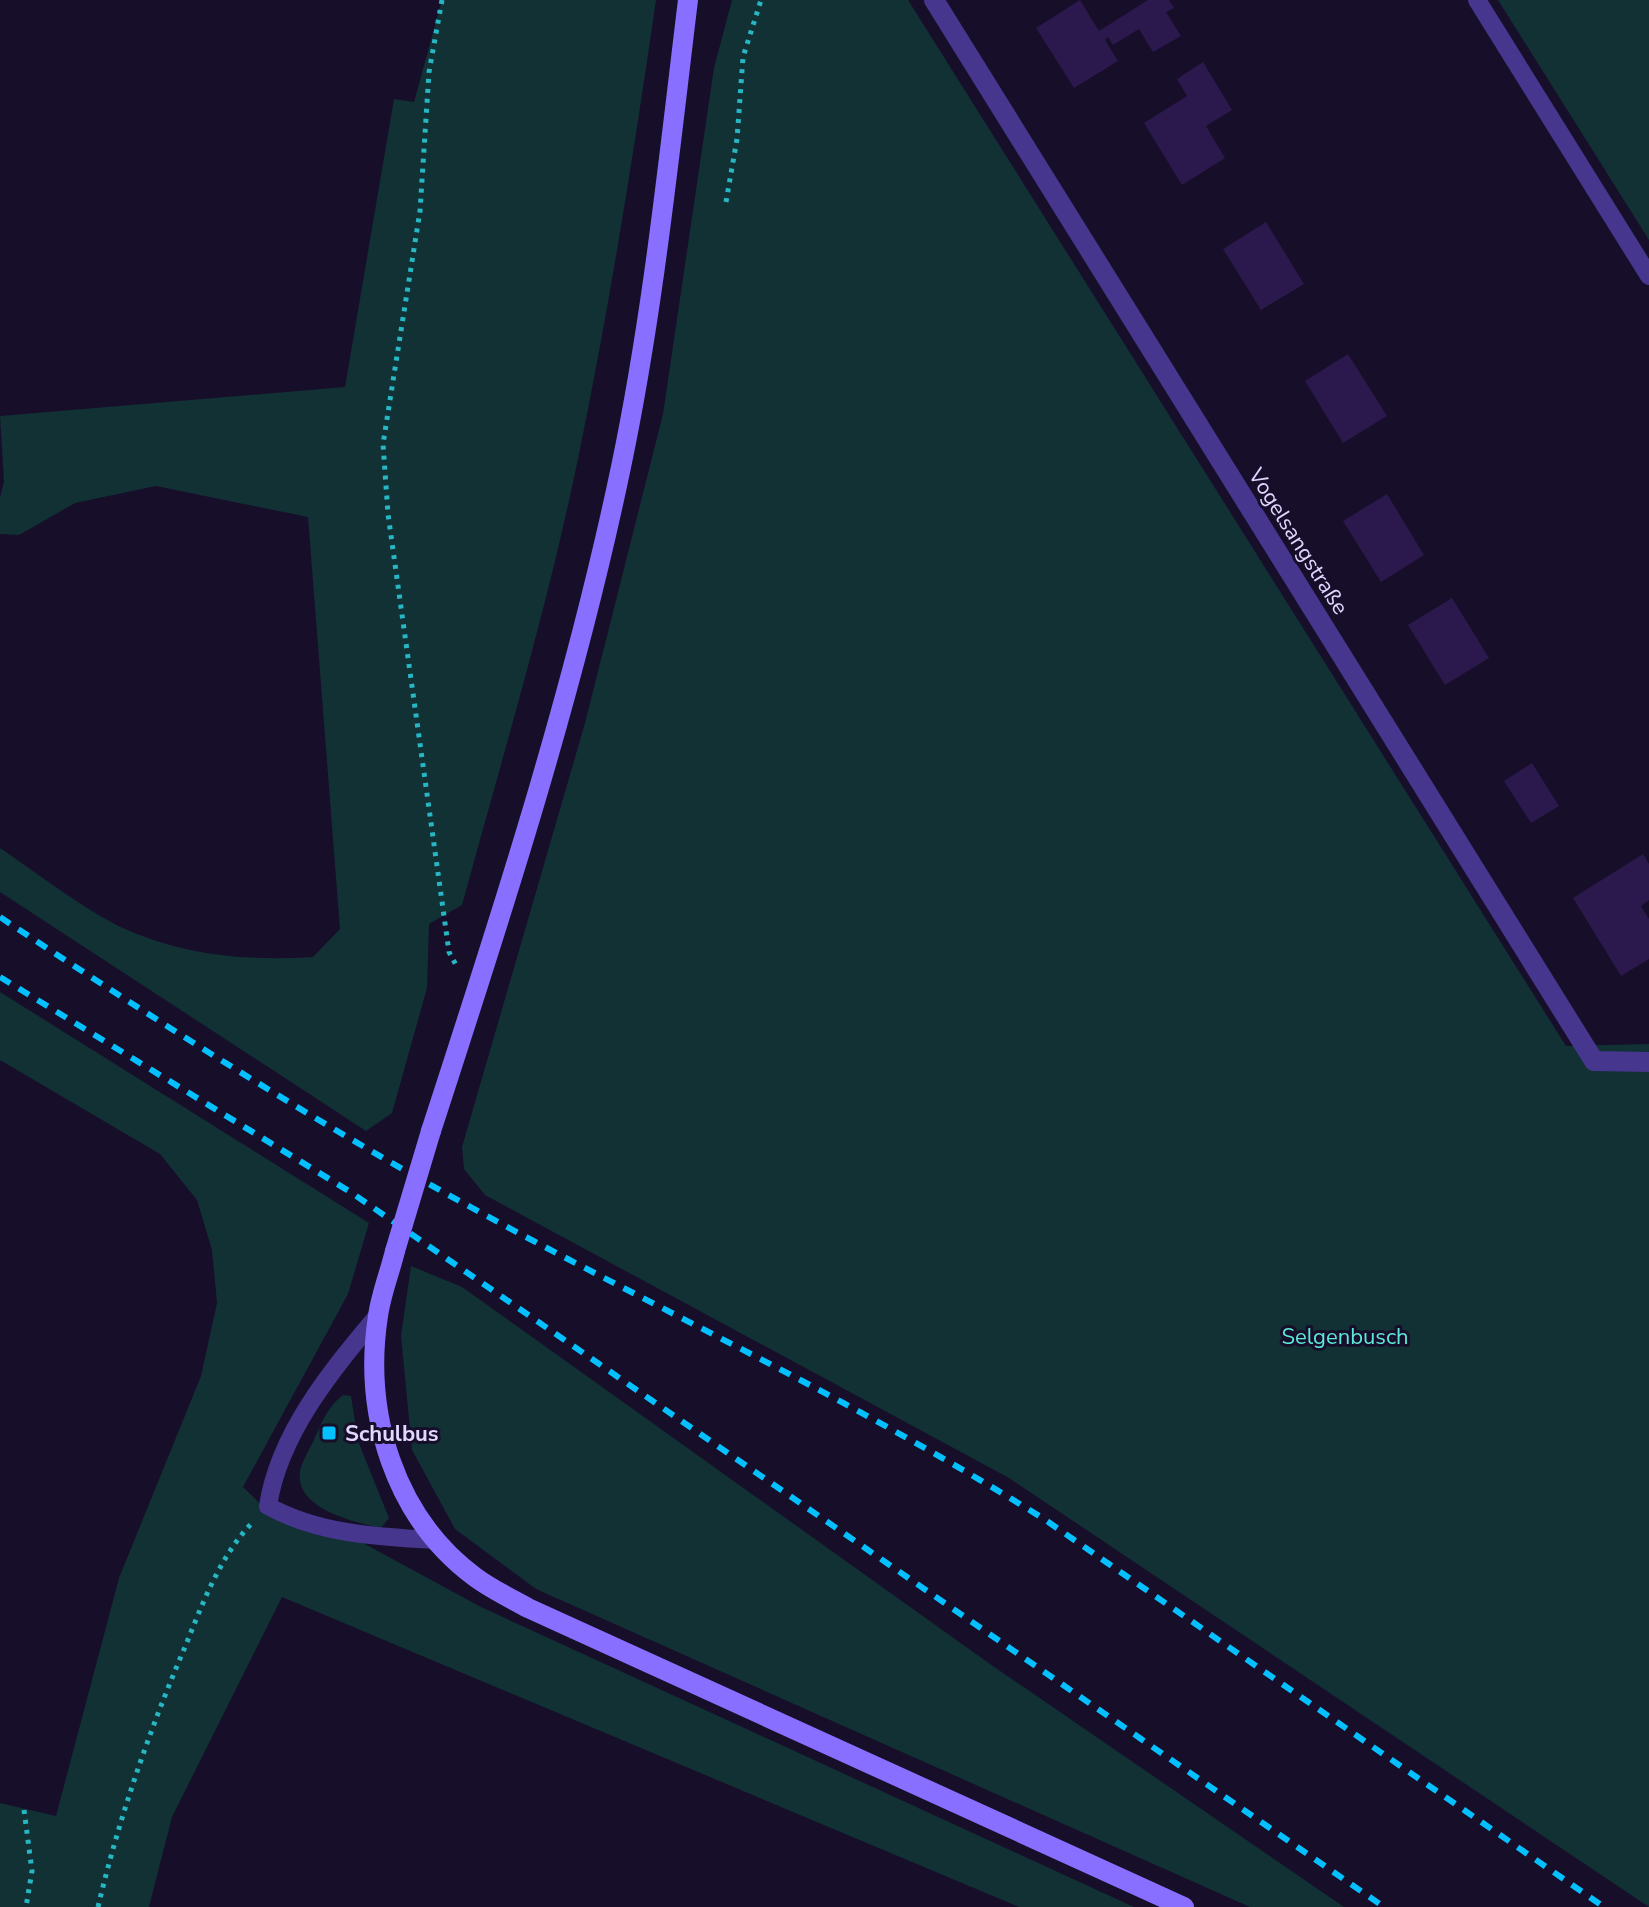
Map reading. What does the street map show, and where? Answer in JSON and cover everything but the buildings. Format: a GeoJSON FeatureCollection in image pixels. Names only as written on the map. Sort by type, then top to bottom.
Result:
{"type":"FeatureCollection","features":[{"type":"Feature","properties":{"kind":"main road"},"geometry":{"type":"LineString","coordinates":[[688,0],[659,229],[621,466],[578,648],[378,1315],[374,1377],[382,1437],[402,1491],[434,1540],[475,1577],[528,1608],[1184,1907]]}},
{"type":"Feature","properties":{"kind":"street","name":"Vogelsangstraße"},"geometry":{"type":"LineString","coordinates":[[934,0],[1594,1061],[1649,1062]]}},
{"type":"Feature","properties":{"kind":"lane"},"geometry":{"type":"LineString","coordinates":[[1477,0],[1649,276]]}},
{"type":"Feature","properties":{"kind":"lane"},"geometry":{"type":"LineString","coordinates":[[378,1315],[328,1376],[302,1420],[273,1475],[268,1506],[291,1519],[373,1536],[434,1540]]}},
{"type":"Feature","properties":{"kind":"path"},"geometry":{"type":"LineString","coordinates":[[442,0],[429,72],[420,211],[383,444],[388,514],[449,952],[474,998]]}},
{"type":"Feature","properties":{"kind":"path"},"geometry":{"type":"LineString","coordinates":[[726,202],[737,139],[743,57],[761,0]]}},
{"type":"Feature","properties":{"kind":"path"},"geometry":{"type":"LineString","coordinates":[[98,1907],[129,1795],[162,1701],[203,1602],[236,1540],[268,1506]]}},
{"type":"Feature","properties":{"kind":"path"},"geometry":{"type":"LineString","coordinates":[[24,1810],[32,1871],[26,1907]]}},
{"type":"Feature","properties":{"kind":"green space"},"geometry":{"type":"Polygon","coordinates":[[[442,0],[656,0],[601,341],[567,511],[539,624],[462,905],[429,924],[427,988],[392,1113],[366,1131],[0,892],[0,848],[110,922],[148,938],[194,951],[241,957],[313,957],[340,929],[308,517],[156,486],[75,503],[19,535],[0,534],[0,497],[4,482],[0,416],[345,387],[394,99],[414,102],[442,0]]]}},
{"type":"Feature","properties":{"kind":"green space","name":"Selgenbusch"},"geometry":{"type":"Polygon","coordinates":[[[732,0],[908,0],[1566,1046],[1649,1044],[1649,1907],[1009,1478],[485,1195],[464,1169],[462,1147],[585,723],[663,414],[714,68],[732,0]]]}},
{"type":"Feature","properties":{"kind":"green space"},"geometry":{"type":"Polygon","coordinates":[[[1498,0],[1649,0],[1649,240],[1498,0]]]}},
{"type":"Feature","properties":{"kind":"green space"},"geometry":{"type":"Polygon","coordinates":[[[0,992],[369,1223],[348,1294],[243,1487],[275,1518],[363,1543],[481,1607],[1134,1907],[1019,1907],[282,1597],[172,1817],[149,1907],[0,1907],[0,1803],[56,1816],[119,1578],[201,1376],[217,1303],[212,1250],[197,1200],[160,1154],[0,1060],[0,992]]]}},
{"type":"Feature","properties":{"kind":"green space"},"geometry":{"type":"Polygon","coordinates":[[[411,1266],[462,1287],[990,1664],[1344,1907],[1250,1907],[536,1589],[455,1529],[412,1450],[401,1336],[411,1266]]]}},
{"type":"Feature","properties":{"kind":"green space"},"geometry":{"type":"Polygon","coordinates":[[[343,1395],[351,1396],[358,1441],[389,1518],[381,1528],[328,1512],[306,1495],[301,1484],[300,1471],[304,1460],[325,1416],[343,1395]]]}},
{"type":"Feature","properties":{"kind":"railway"},"geometry":{"type":"LineString","coordinates":[[0,917],[179,1034],[361,1145],[485,1215],[907,1438],[1044,1519],[1604,1907]]}},
{"type":"Feature","properties":{"kind":"railway"},"geometry":{"type":"LineString","coordinates":[[0,977],[352,1193],[1384,1907]]}},
{"type":"Feature","properties":{"kind":"place","name":"Schulbus"},"geometry":{"type":"Point","coordinates":[329,1433]}}]}
